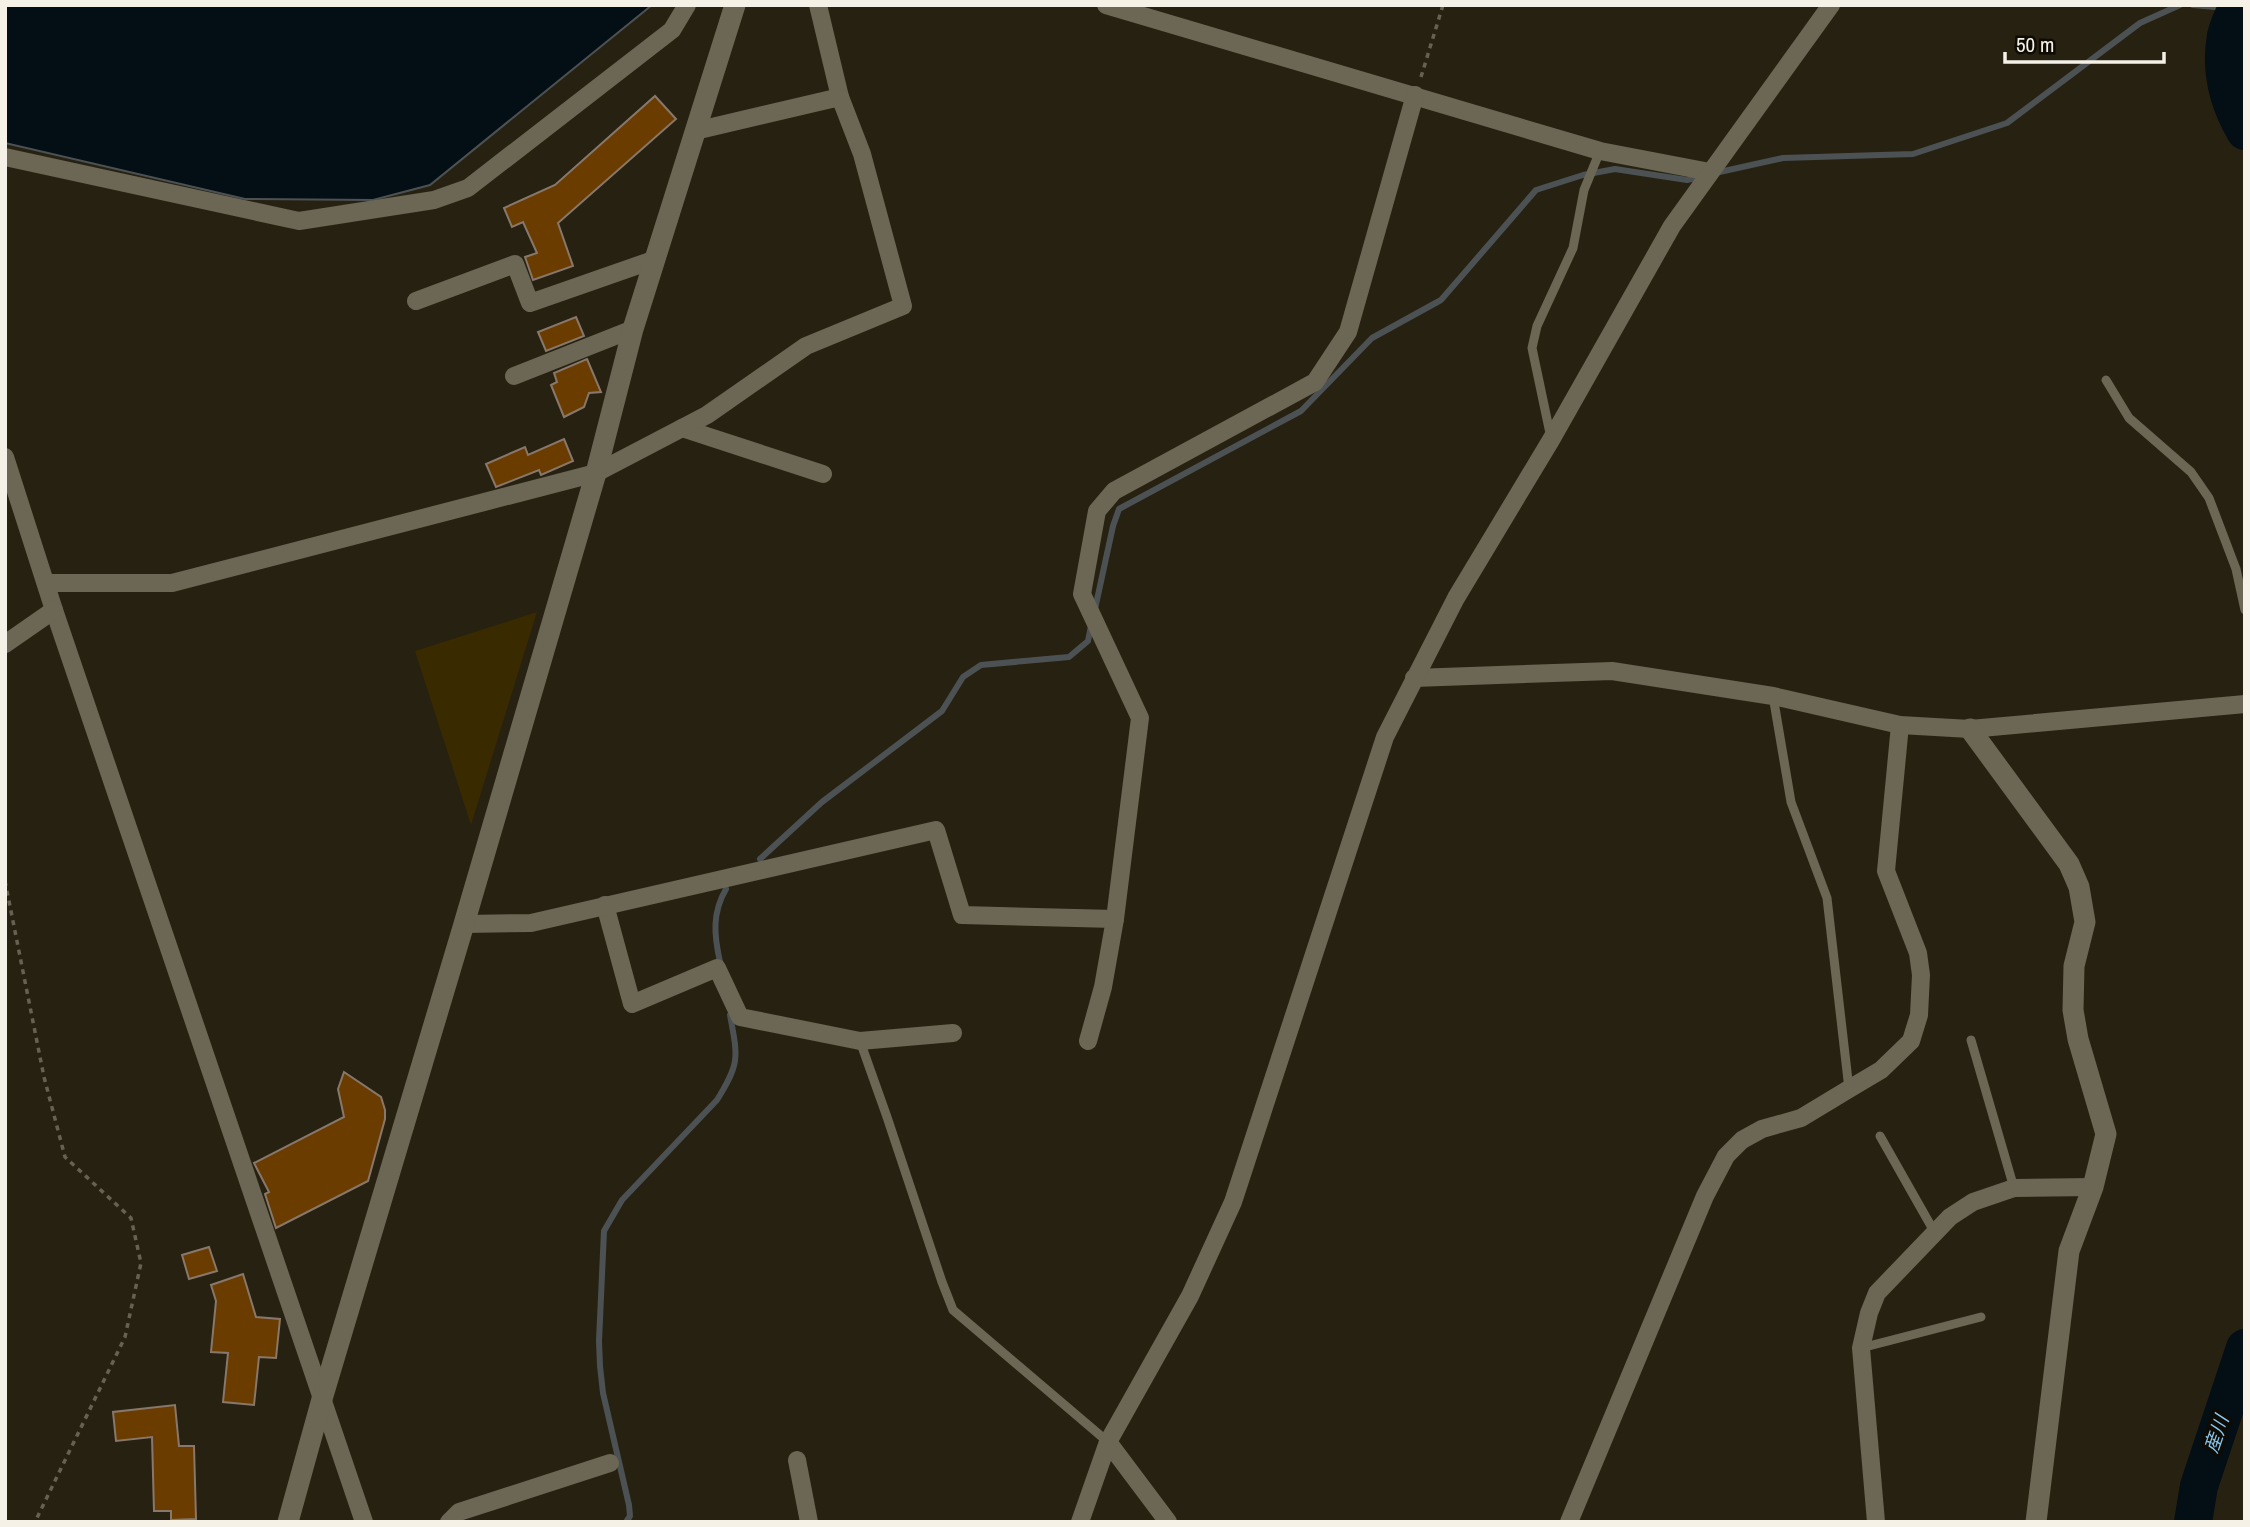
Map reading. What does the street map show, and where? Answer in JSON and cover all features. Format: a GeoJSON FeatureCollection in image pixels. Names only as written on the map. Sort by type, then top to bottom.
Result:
{"type":"FeatureCollection","features":[{"type":"Feature","properties":{"kind":"street"},"geometry":{"type":"LineString","coordinates":[[5,157],[299,220],[434,200],[468,188],[672,30],[687,5]]}},
{"type":"Feature","properties":{"kind":"street"},"geometry":{"type":"LineString","coordinates":[[288,1522],[596,473],[633,329],[735,5]]}},
{"type":"Feature","properties":{"kind":"street"},"geometry":{"type":"LineString","coordinates":[[47,583],[172,583],[596,473],[708,415],[806,346],[903,306],[862,153],[840,97],[818,5]]}},
{"type":"Feature","properties":{"kind":"street"},"geometry":{"type":"LineString","coordinates":[[1106,5],[1600,150],[1710,172]]}},
{"type":"Feature","properties":{"kind":"street"},"geometry":{"type":"LineString","coordinates":[[1080,1522],[1108,1442],[1191,1296],[1233,1202],[1385,737],[1414,678],[1457,598],[1551,440],[1672,226],[1831,5]]}},
{"type":"Feature","properties":{"kind":"street"},"geometry":{"type":"LineString","coordinates":[[1088,1041],[1103,987],[1115,919],[1140,718],[1082,594],[1097,512],[1114,491],[1315,382],[1348,331],[1415,95]]}},
{"type":"Feature","properties":{"kind":"street"},"geometry":{"type":"LineString","coordinates":[[695,131],[840,97]]}},
{"type":"Feature","properties":{"kind":"street"},"geometry":{"type":"LineString","coordinates":[[416,301],[515,264],[530,303],[656,259]]}},
{"type":"Feature","properties":{"kind":"street"},"geometry":{"type":"LineString","coordinates":[[514,376],[633,329]]}},
{"type":"Feature","properties":{"kind":"street"},"geometry":{"type":"LineString","coordinates":[[682,428],[823,474]]}},
{"type":"Feature","properties":{"kind":"street"},"geometry":{"type":"LineString","coordinates":[[5,457],[54,610],[364,1522]]}},
{"type":"Feature","properties":{"kind":"street"},"geometry":{"type":"LineString","coordinates":[[5,644],[54,610]]}},
{"type":"Feature","properties":{"kind":"street"},"geometry":{"type":"LineString","coordinates":[[1414,678],[1612,671],[1773,696],[1900,725],[1970,729],[2245,704]]}},
{"type":"Feature","properties":{"kind":"street"},"geometry":{"type":"LineString","coordinates":[[1569,1522],[1705,1196],[1726,1156],[1742,1140],[1762,1129],[1801,1118],[1881,1070],[1911,1041],[1919,1015],[1921,975],[1918,953],[1886,871],[1900,725]]}},
{"type":"Feature","properties":{"kind":"street"},"geometry":{"type":"LineString","coordinates":[[1970,729],[2069,864],[2079,887],[2084,922],[2074,966],[2073,1010],[2078,1039],[2106,1134],[2093,1187],[2069,1251],[2036,1522]]}},
{"type":"Feature","properties":{"kind":"street"},"geometry":{"type":"LineString","coordinates":[[464,924],[531,923],[936,830],[962,915],[1115,919]]}},
{"type":"Feature","properties":{"kind":"street"},"geometry":{"type":"LineString","coordinates":[[605,905],[632,1004],[717,968],[740,1017],[860,1041],[953,1032]]}},
{"type":"Feature","properties":{"kind":"street"},"geometry":{"type":"LineString","coordinates":[[1876,1522],[1861,1348],[1869,1312],[1877,1293],[1950,1217],[1973,1202],[2014,1188],[2093,1187]]}},
{"type":"Feature","properties":{"kind":"street"},"geometry":{"type":"LineString","coordinates":[[1108,1442],[1168,1522]]}},
{"type":"Feature","properties":{"kind":"street"},"geometry":{"type":"LineString","coordinates":[[797,1460],[809,1522]]}},
{"type":"Feature","properties":{"kind":"street"},"geometry":{"type":"LineString","coordinates":[[449,1522],[459,1512],[610,1463]]}},
{"type":"Feature","properties":{"kind":"lane"},"geometry":{"type":"LineString","coordinates":[[1551,440],[1532,348],[1537,327],[1573,248],[1584,190],[1600,150]]}},
{"type":"Feature","properties":{"kind":"lane"},"geometry":{"type":"LineString","coordinates":[[2106,380],[2129,418],[2190,472],[2209,498],[2236,569],[2245,610]]}},
{"type":"Feature","properties":{"kind":"lane"},"geometry":{"type":"LineString","coordinates":[[1773,696],[1791,802],[1827,898],[1849,1089]]}},
{"type":"Feature","properties":{"kind":"lane"},"geometry":{"type":"LineString","coordinates":[[1971,1040],[2014,1188]]}},
{"type":"Feature","properties":{"kind":"lane"},"geometry":{"type":"LineString","coordinates":[[860,1041],[953,1310],[1108,1442]]}},
{"type":"Feature","properties":{"kind":"lane"},"geometry":{"type":"LineString","coordinates":[[1880,1136],[1935,1233]]}},
{"type":"Feature","properties":{"kind":"lane"},"geometry":{"type":"LineString","coordinates":[[1861,1348],[1981,1317]]}},
{"type":"Feature","properties":{"kind":"path"},"geometry":{"type":"LineString","coordinates":[[1415,95],[1443,5]]}},
{"type":"Feature","properties":{"kind":"path"},"geometry":{"type":"LineString","coordinates":[[5,881],[44,1077],[65,1157],[131,1218],[141,1263],[125,1337],[35,1522]]}},
{"type":"Feature","properties":{"kind":"shaded area"},"geometry":{"type":"Polygon","coordinates":[[[5,5],[652,5],[430,185],[373,200],[245,199],[5,143],[5,5]]]}},
{"type":"Feature","properties":{"kind":"shaded area"},"geometry":{"type":"Polygon","coordinates":[[[537,612],[471,825],[415,651],[537,612]]]}},
{"type":"Feature","properties":{"kind":"building"},"geometry":{"type":"Polygon","coordinates":[[[655,96],[676,119],[558,223],[573,266],[533,280],[525,257],[537,253],[523,222],[512,227],[504,208],[555,185],[655,96]]]}},
{"type":"Feature","properties":{"kind":"building"},"geometry":{"type":"Polygon","coordinates":[[[576,317],[584,336],[546,351],[538,332],[576,317]]]}},
{"type":"Feature","properties":{"kind":"building"},"geometry":{"type":"Polygon","coordinates":[[[587,359],[601,392],[589,393],[584,407],[564,417],[551,385],[557,382],[554,373],[587,359]]]}},
{"type":"Feature","properties":{"kind":"building"},"geometry":{"type":"Polygon","coordinates":[[[564,439],[573,461],[541,475],[539,470],[496,487],[486,464],[525,447],[528,455],[564,439]]]}},
{"type":"Feature","properties":{"kind":"building"},"geometry":{"type":"Polygon","coordinates":[[[344,1072],[381,1097],[385,1110],[368,1181],[276,1228],[265,1194],[269,1192],[254,1163],[344,1117],[338,1089],[344,1072]]]}},
{"type":"Feature","properties":{"kind":"building"},"geometry":{"type":"Polygon","coordinates":[[[209,1247],[217,1271],[189,1279],[182,1255],[209,1247]]]}},
{"type":"Feature","properties":{"kind":"building"},"geometry":{"type":"Polygon","coordinates":[[[243,1274],[256,1317],[280,1319],[276,1358],[259,1357],[254,1405],[223,1402],[228,1353],[211,1352],[216,1301],[211,1285],[243,1274]]]}},
{"type":"Feature","properties":{"kind":"building"},"geometry":{"type":"Polygon","coordinates":[[[175,1405],[179,1446],[194,1446],[196,1519],[171,1520],[171,1511],[154,1511],[152,1437],[116,1441],[113,1412],[175,1405]]]}},
{"type":"Feature","properties":{"kind":"waterway"},"geometry":{"type":"LineString","coordinates":[[1715,173],[1783,158],[1913,154],[2007,123],[2140,23],[2180,5]]}},
{"type":"Feature","properties":{"kind":"waterway"},"geometry":{"type":"LineString","coordinates":[[2193,5],[2237,9]]}},
{"type":"Feature","properties":{"kind":"waterway","name":"産川"},"geometry":{"type":"LineString","coordinates":[[2238,5],[2227,32],[2224,61],[2230,97],[2245,131]]}},
{"type":"Feature","properties":{"kind":"waterway"},"geometry":{"type":"LineString","coordinates":[[1095,609],[1119,509],[1301,411],[1372,338],[1441,300],[1536,190],[1583,175],[1615,169],[1687,180],[1701,177]]}},
{"type":"Feature","properties":{"kind":"waterway"},"geometry":{"type":"LineString","coordinates":[[760,859],[822,802],[942,711],[963,677],[981,665],[1069,657],[1088,641],[1091,626]]}},
{"type":"Feature","properties":{"kind":"waterway"},"geometry":{"type":"LineString","coordinates":[[720,962],[716,943],[716,916],[726,889]]}},
{"type":"Feature","properties":{"kind":"waterway"},"geometry":{"type":"LineString","coordinates":[[626,1522],[630,1516],[629,1505],[603,1393],[600,1366],[604,1231],[622,1200],[717,1100],[730,1077],[735,1060],[730,1015]]}},
{"type":"Feature","properties":{"kind":"waterway","name":"産川"},"geometry":{"type":"LineString","coordinates":[[2193,1522],[2199,1486],[2245,1348]]}}]}
